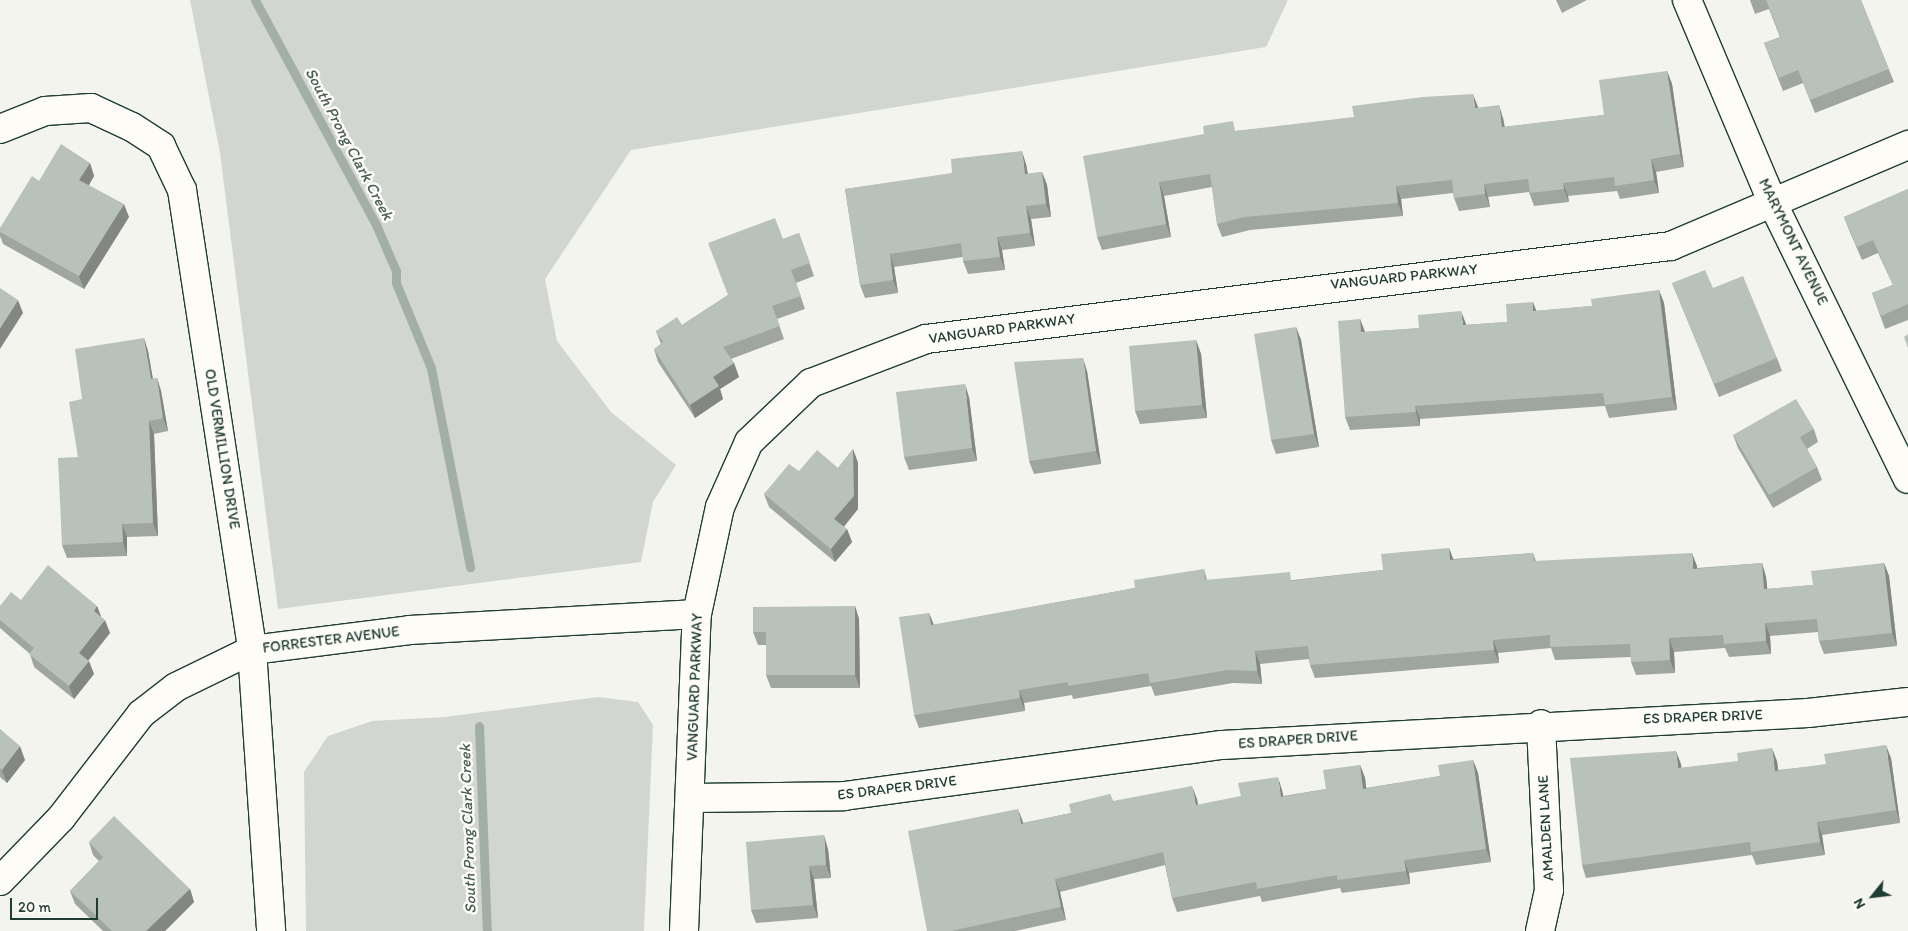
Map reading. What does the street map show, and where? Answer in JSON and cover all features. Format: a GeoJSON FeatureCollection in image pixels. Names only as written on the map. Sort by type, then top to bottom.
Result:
{"type":"FeatureCollection","features":[{"type":"Feature","properties":{"kind":"street","name":"MARYMONT AVENUE"},"geometry":{"type":"LineString","coordinates":[[1687,0],[1773,204],[1908,479]]}},
{"type":"Feature","properties":{"kind":"street","name":"OLD VERMILLION DRIVE"},"geometry":{"type":"LineString","coordinates":[[0,129],[45,111],[91,108],[161,146],[182,190],[252,650],[271,931]]}},
{"type":"Feature","properties":{"kind":"street"},"geometry":{"type":"LineString","coordinates":[[1773,204],[1908,145]]}},
{"type":"Feature","properties":{"kind":"street","name":"VANGUARD PARKWAY"},"geometry":{"type":"LineString","coordinates":[[684,931],[691,798],[697,614],[720,507],[749,442],[811,383],[926,339],[1671,246],[1773,204]]}},
{"type":"Feature","properties":{"kind":"street","name":"FORRESTER AVENUE"},"geometry":{"type":"LineString","coordinates":[[0,881],[61,818],[141,714],[176,687],[252,650],[410,630],[697,614]]}},
{"type":"Feature","properties":{"kind":"street","name":"ES DRAPER DRIVE"},"geometry":{"type":"LineString","coordinates":[[691,798],[844,796],[1222,744],[1541,724],[1808,712],[1908,702]]}},
{"type":"Feature","properties":{"kind":"street","name":"AMALDEN LANE"},"geometry":{"type":"LineString","coordinates":[[1540,931],[1549,890],[1541,724]]}},
{"type":"Feature","properties":{"kind":"shaded area"},"geometry":{"type":"Polygon","coordinates":[[[190,0],[1288,0],[1266,47],[631,150],[545,279],[557,341],[611,412],[676,465],[653,502],[641,562],[278,609],[220,153],[190,0]]]}},
{"type":"Feature","properties":{"kind":"shaded area"},"geometry":{"type":"Polygon","coordinates":[[[598,697],[638,702],[653,725],[644,931],[306,931],[304,772],[328,736],[372,721],[445,717],[598,697]]]}},
{"type":"Feature","properties":{"kind":"building"},"geometry":{"type":"Polygon","coordinates":[[[1766,0],[1861,0],[1889,69],[1810,100],[1798,70],[1779,78],[1764,43],[1781,37],[1766,0]]]}},
{"type":"Feature","properties":{"kind":"building"},"geometry":{"type":"Polygon","coordinates":[[[1667,71],[1680,154],[1651,159],[1654,180],[1615,186],[1614,177],[1563,183],[1564,189],[1530,193],[1528,179],[1484,184],[1485,194],[1454,198],[1452,180],[1396,186],[1398,203],[1245,217],[1217,224],[1210,174],[1159,182],[1166,224],[1097,237],[1083,156],[1204,134],[1203,126],[1233,121],[1235,131],[1354,117],[1352,106],[1423,97],[1473,94],[1475,108],[1499,105],[1502,127],[1604,115],[1599,80],[1667,71]]]}},
{"type":"Feature","properties":{"kind":"building"},"geometry":{"type":"Polygon","coordinates":[[[61,144],[90,163],[79,180],[124,204],[79,276],[0,232],[0,228],[32,176],[39,181],[61,144]]]}},
{"type":"Feature","properties":{"kind":"building"},"geometry":{"type":"Polygon","coordinates":[[[1022,151],[1025,174],[1042,172],[1046,204],[1026,206],[1030,233],[997,237],[1000,257],[963,261],[961,243],[890,254],[893,280],[860,285],[845,189],[952,173],[951,159],[1022,151]]]}},
{"type":"Feature","properties":{"kind":"building"},"geometry":{"type":"Polygon","coordinates":[[[1908,189],[1908,304],[1881,316],[1872,293],[1893,285],[1873,240],[1857,247],[1844,217],[1908,189]]]}},
{"type":"Feature","properties":{"kind":"building"},"geometry":{"type":"Polygon","coordinates":[[[775,218],[783,239],[799,233],[810,263],[791,270],[801,296],[772,306],[780,326],[723,347],[734,363],[713,377],[719,386],[690,405],[654,349],[663,342],[656,331],[677,317],[682,325],[728,295],[708,243],[775,218]]]}},
{"type":"Feature","properties":{"kind":"building"},"geometry":{"type":"Polygon","coordinates":[[[1705,270],[1713,288],[1743,276],[1777,358],[1714,384],[1672,283],[1705,270]]]}},
{"type":"Feature","properties":{"kind":"building"},"geometry":{"type":"Polygon","coordinates":[[[0,288],[18,300],[0,328],[0,288]]]}},
{"type":"Feature","properties":{"kind":"building"},"geometry":{"type":"Polygon","coordinates":[[[1659,290],[1672,397],[1605,405],[1603,393],[1415,406],[1416,412],[1345,417],[1338,321],[1360,319],[1361,332],[1419,328],[1418,315],[1461,311],[1463,325],[1507,322],[1506,304],[1533,302],[1533,311],[1592,306],[1591,299],[1659,290]]]}},
{"type":"Feature","properties":{"kind":"building"},"geometry":{"type":"Polygon","coordinates":[[[1296,327],[1314,434],[1271,440],[1254,334],[1296,327]]]}},
{"type":"Feature","properties":{"kind":"building"},"geometry":{"type":"Polygon","coordinates":[[[1908,334],[1908,348],[1904,337],[1908,334]]]}},
{"type":"Feature","properties":{"kind":"building"},"geometry":{"type":"Polygon","coordinates":[[[144,338],[151,379],[157,378],[163,418],[149,421],[153,523],[122,524],[123,542],[62,545],[58,458],[78,457],[69,402],[82,399],[75,349],[144,338]]]}},
{"type":"Feature","properties":{"kind":"building"},"geometry":{"type":"Polygon","coordinates":[[[1196,340],[1202,405],[1135,411],[1129,346],[1196,340]]]}},
{"type":"Feature","properties":{"kind":"building"},"geometry":{"type":"Polygon","coordinates":[[[1083,358],[1096,451],[1029,461],[1014,362],[1083,358]]]}},
{"type":"Feature","properties":{"kind":"building"},"geometry":{"type":"Polygon","coordinates":[[[965,384],[972,448],[904,457],[896,392],[965,384]]]}},
{"type":"Feature","properties":{"kind":"building"},"geometry":{"type":"Polygon","coordinates":[[[1796,399],[1814,429],[1800,437],[1817,467],[1769,495],[1733,435],[1796,399]]]}},
{"type":"Feature","properties":{"kind":"building"},"geometry":{"type":"Polygon","coordinates":[[[853,449],[854,496],[834,519],[847,529],[831,549],[764,494],[789,464],[799,471],[817,450],[838,468],[853,449]]]}},
{"type":"Feature","properties":{"kind":"building"},"geometry":{"type":"Polygon","coordinates":[[[1449,548],[1450,560],[1533,553],[1534,561],[1692,553],[1693,569],[1762,563],[1764,589],[1813,585],[1811,571],[1884,563],[1892,633],[1819,641],[1817,619],[1765,623],[1766,641],[1724,644],[1723,635],[1669,638],[1670,660],[1631,662],[1630,644],[1550,647],[1550,635],[1493,640],[1494,650],[1310,665],[1308,646],[1255,651],[1257,671],[1228,670],[1150,683],[1148,673],[1068,686],[1068,682],[1019,690],[1020,698],[914,715],[899,617],[929,613],[931,625],[1135,588],[1134,580],[1204,569],[1205,580],[1290,572],[1291,581],[1383,570],[1381,554],[1449,548]]]}},
{"type":"Feature","properties":{"kind":"building"},"geometry":{"type":"Polygon","coordinates":[[[48,565],[97,606],[94,611],[105,620],[79,653],[89,661],[69,686],[29,654],[34,648],[0,620],[0,606],[11,592],[21,600],[48,565]]]}},
{"type":"Feature","properties":{"kind":"building"},"geometry":{"type":"Polygon","coordinates":[[[855,606],[855,675],[766,675],[766,632],[753,632],[753,607],[855,606]]]}},
{"type":"Feature","properties":{"kind":"building"},"geometry":{"type":"Polygon","coordinates":[[[0,729],[20,746],[2,770],[0,768],[0,729]]]}},
{"type":"Feature","properties":{"kind":"building"},"geometry":{"type":"Polygon","coordinates":[[[1886,745],[1896,810],[1817,822],[1820,842],[1751,852],[1750,842],[1582,865],[1570,758],[1676,751],[1678,768],[1738,761],[1737,753],[1772,748],[1775,771],[1826,764],[1824,754],[1886,745]]]}},
{"type":"Feature","properties":{"kind":"building"},"geometry":{"type":"Polygon","coordinates":[[[1473,760],[1486,849],[1404,860],[1406,871],[1337,880],[1337,875],[1257,889],[1256,882],[1172,898],[1163,852],[1055,879],[1061,907],[951,931],[927,931],[908,831],[1018,809],[1021,824],[1071,813],[1069,804],[1110,794],[1113,801],[1192,786],[1196,805],[1241,796],[1238,783],[1278,777],[1281,797],[1326,789],[1323,770],[1360,765],[1363,789],[1440,776],[1438,765],[1473,760]]]}},
{"type":"Feature","properties":{"kind":"building"},"geometry":{"type":"Polygon","coordinates":[[[114,816],[190,889],[146,931],[112,931],[70,891],[103,857],[89,842],[114,816]]]}},
{"type":"Feature","properties":{"kind":"building"},"geometry":{"type":"Polygon","coordinates":[[[824,835],[826,865],[809,866],[813,905],[751,910],[746,842],[824,835]]]}},
{"type":"Feature","properties":{"kind":"waterway","name":"South Prong Clark Creek"},"geometry":{"type":"LineString","coordinates":[[255,0],[377,227],[396,271],[396,283],[431,368],[470,567]]}},
{"type":"Feature","properties":{"kind":"waterway","name":"South Prong Clark Creek"},"geometry":{"type":"LineString","coordinates":[[479,726],[487,931]]}}]}
